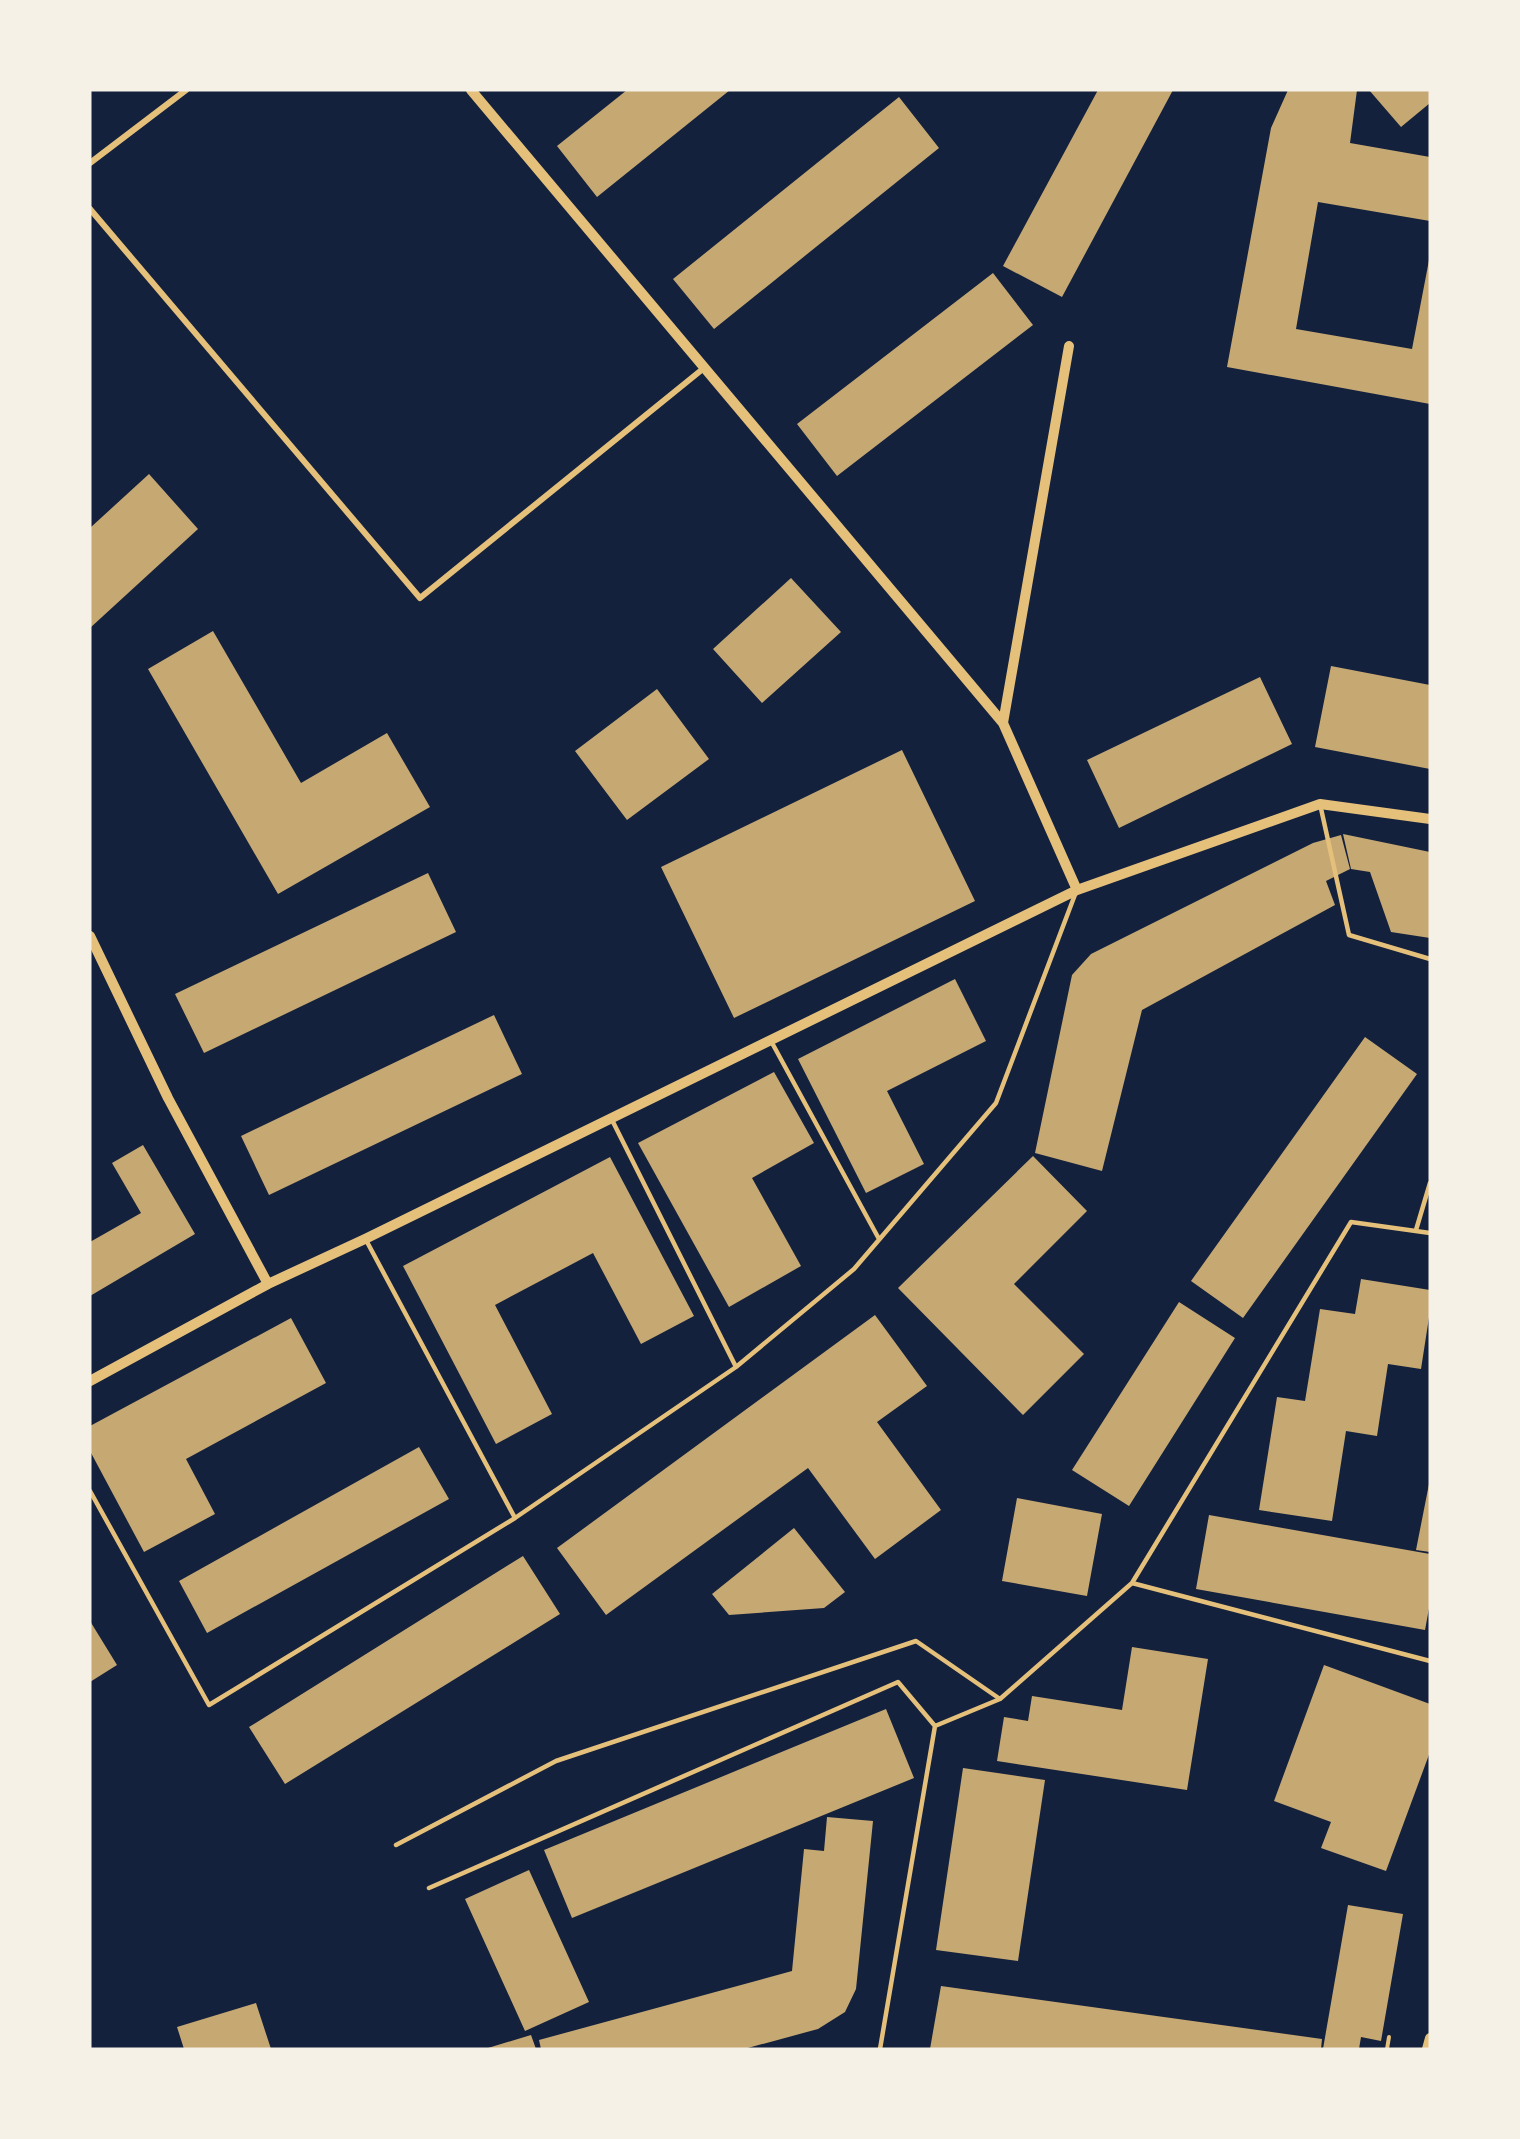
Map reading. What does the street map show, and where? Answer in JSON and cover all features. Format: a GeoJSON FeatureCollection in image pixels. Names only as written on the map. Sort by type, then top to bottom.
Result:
{"type":"FeatureCollection","features":[{"type":"Feature","properties":{"kind":"street"},"geometry":{"type":"LineString","coordinates":[[90,163],[186,90]]}},
{"type":"Feature","properties":{"kind":"street"},"geometry":{"type":"LineString","coordinates":[[471,90],[1003,723],[1077,890]]}},
{"type":"Feature","properties":{"kind":"street"},"geometry":{"type":"LineString","coordinates":[[90,209],[420,598],[704,368]]}},
{"type":"Feature","properties":{"kind":"street"},"geometry":{"type":"LineString","coordinates":[[1003,723],[1070,346]]}},
{"type":"Feature","properties":{"kind":"street"},"geometry":{"type":"LineString","coordinates":[[90,1381],[268,1284],[365,1239],[1077,890],[1320,804],[1430,819]]}},
{"type":"Feature","properties":{"kind":"street"},"geometry":{"type":"LineString","coordinates":[[90,936],[168,1098],[268,1284]]}},
{"type":"Feature","properties":{"kind":"street"},"geometry":{"type":"LineString","coordinates":[[1427,2049],[1430,2038]]}},
{"type":"Feature","properties":{"kind":"lane"},"geometry":{"type":"LineString","coordinates":[[1320,804],[1349,935],[1430,959]]}},
{"type":"Feature","properties":{"kind":"lane"},"geometry":{"type":"LineString","coordinates":[[90,1491],[209,1705],[514,1518],[736,1367],[854,1269],[996,1102],[1077,890]]}},
{"type":"Feature","properties":{"kind":"lane"},"geometry":{"type":"LineString","coordinates":[[771,1041],[879,1239]]}},
{"type":"Feature","properties":{"kind":"lane"},"geometry":{"type":"LineString","coordinates":[[611,1118],[736,1367]]}},
{"type":"Feature","properties":{"kind":"lane"},"geometry":{"type":"LineString","coordinates":[[1416,1230],[1430,1183]]}},
{"type":"Feature","properties":{"kind":"lane"},"geometry":{"type":"LineString","coordinates":[[935,1726],[1000,1699],[1132,1583],[1351,1222],[1430,1233]]}},
{"type":"Feature","properties":{"kind":"lane"},"geometry":{"type":"LineString","coordinates":[[365,1239],[514,1518]]}},
{"type":"Feature","properties":{"kind":"lane"},"geometry":{"type":"LineString","coordinates":[[1132,1583],[1430,1661]]}},
{"type":"Feature","properties":{"kind":"lane"},"geometry":{"type":"LineString","coordinates":[[396,1845],[556,1761],[916,1641],[1000,1699]]}},
{"type":"Feature","properties":{"kind":"lane"},"geometry":{"type":"LineString","coordinates":[[429,1888],[898,1682],[935,1726],[880,2049]]}},
{"type":"Feature","properties":{"kind":"path"},"geometry":{"type":"LineString","coordinates":[[1387,2049],[1389,2037]]}},
{"type":"Feature","properties":{"kind":"building"},"geometry":{"type":"Polygon","coordinates":[[[627,90],[730,90],[597,197],[557,146],[627,90]]]}},
{"type":"Feature","properties":{"kind":"building"},"geometry":{"type":"Polygon","coordinates":[[[1098,90],[1173,90],[1062,297],[1003,266],[1098,90]]]}},
{"type":"Feature","properties":{"kind":"building"},"geometry":{"type":"Polygon","coordinates":[[[1288,90],[1357,90],[1350,143],[1430,157],[1430,221],[1318,202],[1296,329],[1412,349],[1430,255],[1430,404],[1227,367],[1271,128],[1288,90]]]}},
{"type":"Feature","properties":{"kind":"building"},"geometry":{"type":"Polygon","coordinates":[[[1369,90],[1430,90],[1430,103],[1401,127],[1369,90]]]}},
{"type":"Feature","properties":{"kind":"building"},"geometry":{"type":"Polygon","coordinates":[[[899,97],[939,148],[714,329],[673,279],[899,97]]]}},
{"type":"Feature","properties":{"kind":"building"},"geometry":{"type":"Polygon","coordinates":[[[993,273],[1033,325],[837,476],[797,424],[993,273]]]}},
{"type":"Feature","properties":{"kind":"building"},"geometry":{"type":"Polygon","coordinates":[[[149,474],[198,529],[90,628],[90,528],[149,474]]]}},
{"type":"Feature","properties":{"kind":"building"},"geometry":{"type":"Polygon","coordinates":[[[791,578],[841,632],[762,703],[713,649],[791,578]]]}},
{"type":"Feature","properties":{"kind":"building"},"geometry":{"type":"Polygon","coordinates":[[[213,631],[301,783],[387,733],[430,807],[278,894],[148,669],[213,631]]]}},
{"type":"Feature","properties":{"kind":"building"},"geometry":{"type":"Polygon","coordinates":[[[1331,666],[1430,685],[1430,769],[1315,747],[1331,666]]]}},
{"type":"Feature","properties":{"kind":"building"},"geometry":{"type":"Polygon","coordinates":[[[1260,677],[1292,744],[1119,828],[1087,760],[1260,677]]]}},
{"type":"Feature","properties":{"kind":"building"},"geometry":{"type":"Polygon","coordinates":[[[657,689],[709,759],[627,820],[575,751],[657,689]]]}},
{"type":"Feature","properties":{"kind":"building"},"geometry":{"type":"Polygon","coordinates":[[[902,750],[975,901],[734,1018],[661,867],[902,750]]]}},
{"type":"Feature","properties":{"kind":"building"},"geometry":{"type":"Polygon","coordinates":[[[1343,834],[1430,852],[1430,938],[1391,932],[1370,872],[1351,869],[1343,834]]]}},
{"type":"Feature","properties":{"kind":"building"},"geometry":{"type":"Polygon","coordinates":[[[1341,835],[1350,869],[1326,881],[1335,905],[1142,1010],[1102,1171],[1035,1153],[1072,975],[1091,954],[1313,843],[1341,835]]]}},
{"type":"Feature","properties":{"kind":"building"},"geometry":{"type":"Polygon","coordinates":[[[428,873],[456,932],[204,1053],[175,994],[428,873]]]}},
{"type":"Feature","properties":{"kind":"building"},"geometry":{"type":"Polygon","coordinates":[[[955,979],[986,1041],[887,1091],[924,1164],[866,1193],[798,1059],[955,979]]]}},
{"type":"Feature","properties":{"kind":"building"},"geometry":{"type":"Polygon","coordinates":[[[494,1015],[522,1074],[269,1195],[241,1136],[494,1015]]]}},
{"type":"Feature","properties":{"kind":"building"},"geometry":{"type":"Polygon","coordinates":[[[1365,1037],[1417,1074],[1243,1318],[1191,1281],[1365,1037]]]}},
{"type":"Feature","properties":{"kind":"building"},"geometry":{"type":"Polygon","coordinates":[[[774,1072],[814,1143],[752,1178],[801,1266],[729,1307],[638,1143],[774,1072]]]}},
{"type":"Feature","properties":{"kind":"building"},"geometry":{"type":"Polygon","coordinates":[[[143,1145],[195,1234],[90,1296],[90,1242],[141,1213],[112,1163],[143,1145]]]}},
{"type":"Feature","properties":{"kind":"building"},"geometry":{"type":"Polygon","coordinates":[[[1033,1156],[1087,1211],[1014,1284],[1084,1354],[1023,1415],[898,1288],[1033,1156]]]}},
{"type":"Feature","properties":{"kind":"building"},"geometry":{"type":"Polygon","coordinates":[[[610,1157],[694,1316],[641,1344],[593,1253],[495,1305],[552,1414],[496,1444],[403,1266],[610,1157]]]}},
{"type":"Feature","properties":{"kind":"building"},"geometry":{"type":"Polygon","coordinates":[[[1361,1279],[1430,1290],[1430,1311],[1421,1369],[1388,1364],[1377,1436],[1346,1431],[1332,1521],[1259,1510],[1277,1397],[1305,1401],[1320,1309],[1355,1314],[1361,1279]]]}},
{"type":"Feature","properties":{"kind":"building"},"geometry":{"type":"Polygon","coordinates":[[[1179,1302],[1235,1338],[1129,1506],[1072,1470],[1179,1302]]]}},
{"type":"Feature","properties":{"kind":"building"},"geometry":{"type":"Polygon","coordinates":[[[875,1315],[927,1386],[877,1422],[941,1510],[875,1559],[808,1468],[606,1615],[557,1548],[875,1315]]]}},
{"type":"Feature","properties":{"kind":"building"},"geometry":{"type":"Polygon","coordinates":[[[291,1318],[326,1383],[186,1459],[215,1514],[144,1552],[90,1451],[90,1426],[291,1318]]]}},
{"type":"Feature","properties":{"kind":"building"},"geometry":{"type":"Polygon","coordinates":[[[419,1447],[449,1499],[207,1633],[179,1581],[419,1447]]]}},
{"type":"Feature","properties":{"kind":"building"},"geometry":{"type":"Polygon","coordinates":[[[1430,1484],[1430,1552],[1416,1550],[1430,1484]]]}},
{"type":"Feature","properties":{"kind":"building"},"geometry":{"type":"Polygon","coordinates":[[[1017,1498],[1102,1514],[1087,1596],[1002,1581],[1017,1498]]]}},
{"type":"Feature","properties":{"kind":"building"},"geometry":{"type":"Polygon","coordinates":[[[1209,1515],[1430,1554],[1430,1603],[1425,1630],[1196,1589],[1209,1515]]]}},
{"type":"Feature","properties":{"kind":"building"},"geometry":{"type":"Polygon","coordinates":[[[794,1528],[845,1592],[824,1608],[729,1615],[712,1594],[794,1528]]]}},
{"type":"Feature","properties":{"kind":"building"},"geometry":{"type":"Polygon","coordinates":[[[523,1556],[560,1614],[285,1784],[249,1727],[523,1556]]]}},
{"type":"Feature","properties":{"kind":"building"},"geometry":{"type":"Polygon","coordinates":[[[90,1621],[117,1665],[90,1682],[90,1621]]]}},
{"type":"Feature","properties":{"kind":"building"},"geometry":{"type":"Polygon","coordinates":[[[1132,1647],[1208,1659],[1187,1790],[997,1761],[1004,1717],[1028,1721],[1032,1696],[1122,1710],[1132,1647]]]}},
{"type":"Feature","properties":{"kind":"building"},"geometry":{"type":"Polygon","coordinates":[[[1324,1665],[1430,1704],[1430,1752],[1386,1871],[1321,1848],[1331,1822],[1274,1801],[1324,1665]]]}},
{"type":"Feature","properties":{"kind":"building"},"geometry":{"type":"Polygon","coordinates":[[[886,1709],[914,1778],[572,1918],[544,1850],[886,1709]]]}},
{"type":"Feature","properties":{"kind":"building"},"geometry":{"type":"Polygon","coordinates":[[[963,1768],[1045,1780],[1018,1961],[936,1950],[963,1768]]]}},
{"type":"Feature","properties":{"kind":"building"},"geometry":{"type":"Polygon","coordinates":[[[827,1817],[873,1821],[856,1989],[845,2012],[818,2029],[744,2049],[541,2049],[539,2040],[792,1971],[804,1849],[824,1851],[827,1817]]]}},
{"type":"Feature","properties":{"kind":"building"},"geometry":{"type":"Polygon","coordinates":[[[529,1870],[589,2002],[525,2031],[465,1899],[529,1870]]]}},
{"type":"Feature","properties":{"kind":"building"},"geometry":{"type":"Polygon","coordinates":[[[1348,1905],[1403,1914],[1381,2041],[1361,2037],[1359,2049],[1323,2049],[1348,1905]]]}},
{"type":"Feature","properties":{"kind":"building"},"geometry":{"type":"Polygon","coordinates":[[[941,1986],[1322,2039],[1321,2049],[930,2049],[941,1986]]]}},
{"type":"Feature","properties":{"kind":"building"},"geometry":{"type":"Polygon","coordinates":[[[256,2003],[271,2049],[184,2049],[177,2027],[256,2003]]]}},
{"type":"Feature","properties":{"kind":"building"},"geometry":{"type":"Polygon","coordinates":[[[531,2035],[536,2049],[488,2049],[488,2048],[531,2035]]]}}]}
